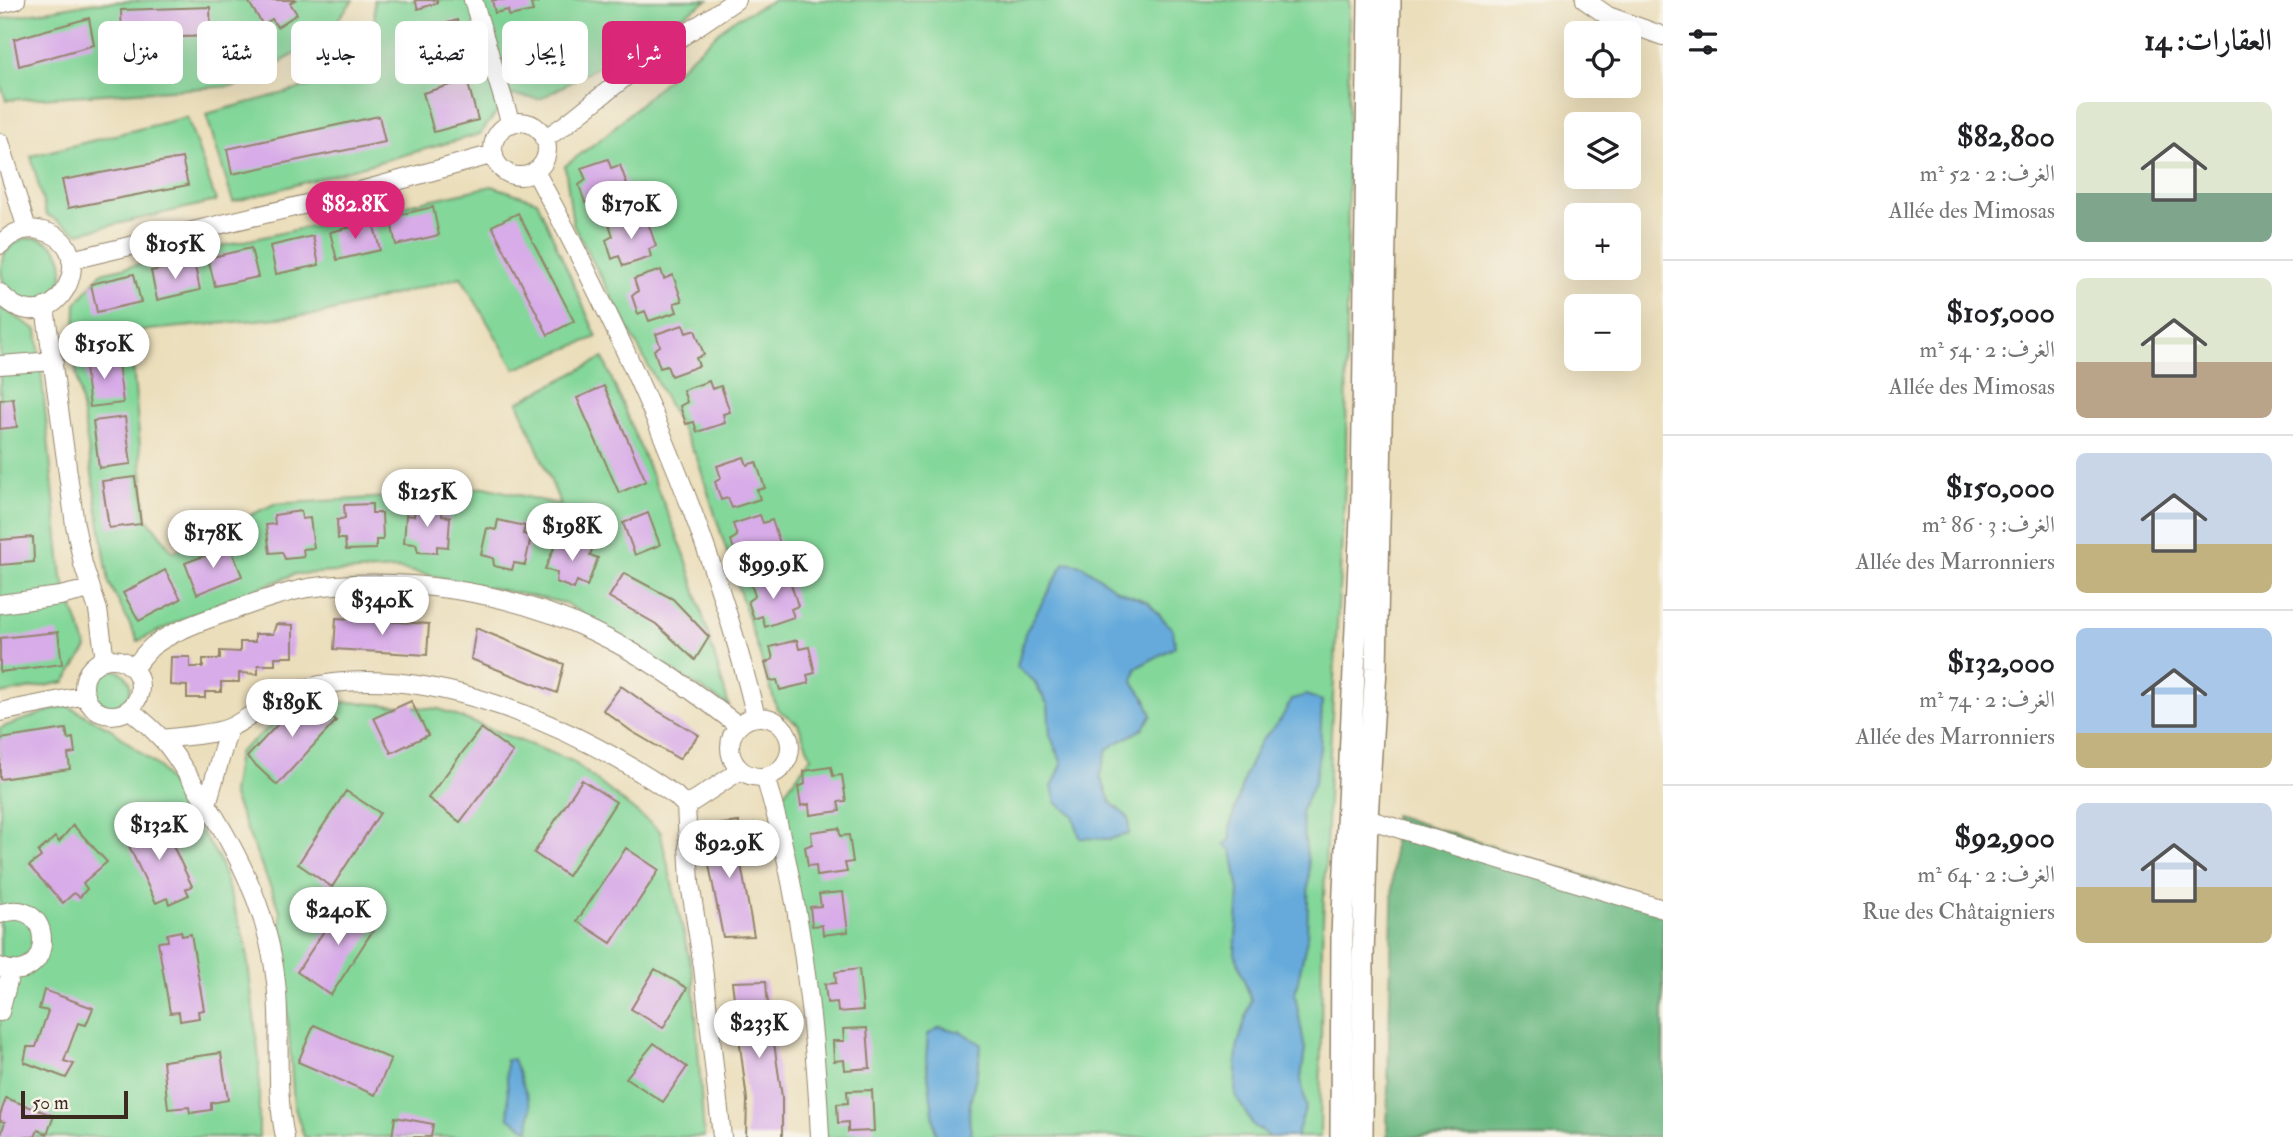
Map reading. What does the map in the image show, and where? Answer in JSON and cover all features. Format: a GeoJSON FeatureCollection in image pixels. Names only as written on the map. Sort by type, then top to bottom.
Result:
{"type":"FeatureCollection","features":[{"type":"Feature","properties":{"kind":"street"},"geometry":{"type":"LineString","coordinates":[[0,4],[16,0]]}},
{"type":"Feature","properties":{"kind":"street"},"geometry":{"type":"LineString","coordinates":[[473,0],[511,124]]}},
{"type":"Feature","properties":{"kind":"street"},"geometry":{"type":"LineString","coordinates":[[544,139],[676,39],[736,0]]}},
{"type":"Feature","properties":{"kind":"street"},"geometry":{"type":"LineString","coordinates":[[1341,1137],[1342,935],[1363,456],[1368,0]]}},
{"type":"Feature","properties":{"kind":"street"},"geometry":{"type":"LineString","coordinates":[[1362,1137],[1367,819],[1376,668],[1390,0]]}},
{"type":"Feature","properties":{"kind":"street"},"geometry":{"type":"LineString","coordinates":[[1586,0],[1608,16],[1663,36]]}},
{"type":"Feature","properties":{"kind":"street"},"geometry":{"type":"LineString","coordinates":[[511,124],[529,124],[539,131],[544,139],[546,155],[535,171],[527,175],[511,174],[499,165],[494,144],[497,136],[511,124]]}},
{"type":"Feature","properties":{"kind":"street"},"geometry":{"type":"LineString","coordinates":[[0,142],[27,229]]}},
{"type":"Feature","properties":{"kind":"street"},"geometry":{"type":"LineString","coordinates":[[71,260],[357,192],[494,153]]}},
{"type":"Feature","properties":{"kind":"street"},"geometry":{"type":"LineString","coordinates":[[535,171],[585,265],[693,509],[757,717]]}},
{"type":"Feature","properties":{"kind":"street"},"geometry":{"type":"LineString","coordinates":[[0,245],[11,235],[27,229],[55,236],[67,249],[72,276],[66,291],[55,303],[35,310],[18,307],[0,293]]}},
{"type":"Feature","properties":{"kind":"street"},"geometry":{"type":"LineString","coordinates":[[45,307],[75,525],[97,610],[105,660]]}},
{"type":"Feature","properties":{"kind":"street"},"geometry":{"type":"LineString","coordinates":[[0,365],[54,361]]}},
{"type":"Feature","properties":{"kind":"street"},"geometry":{"type":"LineString","coordinates":[[133,668],[155,645],[185,629],[266,599],[305,589],[338,585],[401,584],[508,602],[583,627],[659,668],[711,703],[739,726]]}},
{"type":"Feature","properties":{"kind":"street"},"geometry":{"type":"LineString","coordinates":[[0,604],[90,589]]}},
{"type":"Feature","properties":{"kind":"street"},"geometry":{"type":"LineString","coordinates":[[105,660],[123,662],[133,668],[138,676],[140,690],[129,709],[116,714],[106,714],[94,707],[86,695],[85,685],[92,668],[105,660]]}},
{"type":"Feature","properties":{"kind":"street"},"geometry":{"type":"LineString","coordinates":[[163,739],[229,728],[277,700],[306,688],[397,683],[436,687],[523,715],[580,738],[666,789],[686,806],[690,883],[703,967],[722,1137]]}},
{"type":"Feature","properties":{"kind":"street"},"geometry":{"type":"LineString","coordinates":[[0,712],[86,695]]}},
{"type":"Feature","properties":{"kind":"street"},"geometry":{"type":"LineString","coordinates":[[129,709],[163,739],[207,804],[246,874],[270,942],[276,983],[279,1087],[285,1137]]}},
{"type":"Feature","properties":{"kind":"street"},"geometry":{"type":"LineString","coordinates":[[757,717],[779,724],[786,731],[790,745],[788,760],[782,768],[765,777],[752,776],[741,770],[735,764],[730,751],[732,737],[739,726],[757,717]]}},
{"type":"Feature","properties":{"kind":"street"},"geometry":{"type":"LineString","coordinates":[[207,804],[229,728]]}},
{"type":"Feature","properties":{"kind":"street"},"geometry":{"type":"LineString","coordinates":[[686,806],[741,770]]}},
{"type":"Feature","properties":{"kind":"street"},"geometry":{"type":"LineString","coordinates":[[765,777],[776,814],[801,948],[814,1053],[820,1137]]}},
{"type":"Feature","properties":{"kind":"street"},"geometry":{"type":"LineString","coordinates":[[1367,819],[1663,909]]}},
{"type":"Feature","properties":{"kind":"street"},"geometry":{"type":"LineString","coordinates":[[0,914],[16,911],[30,916],[40,927],[43,936],[41,951],[33,963],[20,970],[5,969],[0,1012]]}},
{"type":"Feature","properties":{"kind":"green space"},"geometry":{"type":"Polygon","coordinates":[[[155,0],[353,0],[337,21],[291,21],[291,56],[277,64],[277,21],[197,21],[197,84],[239,84],[235,86],[6,100],[0,83],[0,19],[91,3],[155,0]]]}},
{"type":"Feature","properties":{"kind":"green space"},"geometry":{"type":"Polygon","coordinates":[[[374,0],[708,0],[673,21],[602,21],[602,64],[588,72],[588,21],[502,21],[502,84],[567,84],[540,99],[510,95],[480,134],[233,202],[206,114],[318,84],[381,84],[381,21],[375,21],[374,0]]]}},
{"type":"Feature","properties":{"kind":"green space"},"geometry":{"type":"Polygon","coordinates":[[[774,0],[1349,0],[1346,466],[1322,946],[1320,1137],[825,1137],[780,799],[811,757],[798,724],[777,709],[697,458],[573,224],[565,166],[607,134],[662,84],[686,84],[686,62],[731,21],[774,0]]]}},
{"type":"Feature","properties":{"kind":"green space"},"geometry":{"type":"Polygon","coordinates":[[[187,117],[216,201],[78,233],[46,214],[31,156],[187,117]]]}},
{"type":"Feature","properties":{"kind":"green space"},"geometry":{"type":"Polygon","coordinates":[[[492,186],[537,201],[597,337],[515,369],[461,277],[321,314],[75,337],[76,304],[101,273],[492,186]]]}},
{"type":"Feature","properties":{"kind":"green space"},"geometry":{"type":"Polygon","coordinates":[[[32,238],[44,240],[54,247],[61,257],[61,281],[54,291],[44,298],[32,300],[20,298],[10,291],[3,281],[1,269],[3,257],[10,247],[20,240],[32,238]]]}},
{"type":"Feature","properties":{"kind":"green space"},"geometry":{"type":"Polygon","coordinates":[[[0,307],[37,330],[62,577],[87,648],[65,682],[0,694],[0,307]]]}},
{"type":"Feature","properties":{"kind":"green space"},"geometry":{"type":"Polygon","coordinates":[[[132,354],[146,517],[173,552],[274,504],[454,493],[485,487],[561,505],[518,402],[603,358],[685,555],[729,706],[565,603],[399,569],[295,574],[203,610],[138,641],[109,583],[74,357],[132,354]]]}},
{"type":"Feature","properties":{"kind":"green space"},"geometry":{"type":"Polygon","coordinates":[[[112,670],[125,675],[130,688],[125,701],[112,706],[99,701],[94,688],[99,675],[112,670]]]}},
{"type":"Feature","properties":{"kind":"green space"},"geometry":{"type":"Polygon","coordinates":[[[347,702],[439,709],[572,761],[660,831],[693,974],[704,1137],[304,1137],[294,1105],[280,910],[232,794],[238,753],[288,712],[347,702]]]}},
{"type":"Feature","properties":{"kind":"green space"},"geometry":{"type":"Polygon","coordinates":[[[66,705],[111,729],[160,768],[219,859],[246,946],[259,1059],[259,1137],[0,1137],[0,728],[66,705]]]}},
{"type":"Feature","properties":{"kind":"green space"},"geometry":{"type":"Polygon","coordinates":[[[1394,815],[1663,901],[1663,1137],[1387,1137],[1394,815]]]}},
{"type":"Feature","properties":{"kind":"water"},"geometry":{"type":"Polygon","coordinates":[[[1065,562],[1082,565],[1117,590],[1148,602],[1173,630],[1175,647],[1136,668],[1133,682],[1146,700],[1152,715],[1142,729],[1107,749],[1100,776],[1111,803],[1129,818],[1129,834],[1110,839],[1080,838],[1073,815],[1056,803],[1052,787],[1062,764],[1050,735],[1048,705],[1034,681],[1017,667],[1025,633],[1065,562]]]}},
{"type":"Feature","properties":{"kind":"water"},"geometry":{"type":"Polygon","coordinates":[[[1306,695],[1322,701],[1320,748],[1315,781],[1301,812],[1309,870],[1307,939],[1295,994],[1305,1049],[1301,1079],[1306,1107],[1296,1137],[1270,1137],[1253,1125],[1235,1095],[1237,1048],[1251,1000],[1235,954],[1239,891],[1232,850],[1224,845],[1231,839],[1230,826],[1245,775],[1260,742],[1281,719],[1292,699],[1306,695]]]}},
{"type":"Feature","properties":{"kind":"water"},"geometry":{"type":"Polygon","coordinates":[[[940,1027],[961,1032],[981,1044],[969,1114],[973,1137],[936,1137],[926,1059],[928,1034],[940,1027]]]}},
{"type":"Feature","properties":{"kind":"water"},"geometry":{"type":"Polygon","coordinates":[[[513,1059],[531,1106],[529,1130],[509,1118],[506,1060],[513,1059]]]}},
{"type":"Feature","properties":{"kind":"building"},"geometry":{"type":"Polygon","coordinates":[[[295,0],[290,3],[297,14],[277,27],[277,21],[272,19],[260,21],[248,1],[295,0]]]}},
{"type":"Feature","properties":{"kind":"building"},"geometry":{"type":"Polygon","coordinates":[[[415,0],[437,0],[437,3],[418,9],[415,0]]]}},
{"type":"Feature","properties":{"kind":"building"},"geometry":{"type":"Polygon","coordinates":[[[492,0],[537,0],[537,3],[531,4],[533,11],[509,16],[508,10],[495,13],[492,0]]]}},
{"type":"Feature","properties":{"kind":"building"},"geometry":{"type":"Polygon","coordinates":[[[210,7],[210,21],[197,21],[197,36],[183,37],[183,21],[121,21],[121,10],[210,7]]]}},
{"type":"Feature","properties":{"kind":"building"},"geometry":{"type":"Polygon","coordinates":[[[89,18],[94,45],[19,66],[14,39],[89,18]]]}},
{"type":"Feature","properties":{"kind":"building"},"geometry":{"type":"Polygon","coordinates":[[[453,84],[468,84],[478,120],[434,132],[423,93],[453,84]]]}},
{"type":"Feature","properties":{"kind":"building"},"geometry":{"type":"Polygon","coordinates":[[[379,116],[385,142],[232,174],[227,149],[379,116]]]}},
{"type":"Feature","properties":{"kind":"building"},"geometry":{"type":"Polygon","coordinates":[[[182,158],[188,185],[68,208],[62,180],[182,158]]]}},
{"type":"Feature","properties":{"kind":"building"},"geometry":{"type":"Polygon","coordinates":[[[608,159],[611,168],[620,165],[629,190],[621,193],[624,201],[596,211],[592,200],[585,203],[579,185],[586,180],[581,168],[608,159]]]}},
{"type":"Feature","properties":{"kind":"building"},"geometry":{"type":"Polygon","coordinates":[[[433,207],[439,235],[396,245],[390,217],[433,207]]]}},
{"type":"Feature","properties":{"kind":"building"},"geometry":{"type":"Polygon","coordinates":[[[518,213],[574,321],[548,335],[492,226],[518,213]]]}},
{"type":"Feature","properties":{"kind":"building"},"geometry":{"type":"Polygon","coordinates":[[[635,215],[638,224],[647,220],[656,246],[649,249],[651,257],[623,266],[619,256],[612,259],[606,240],[613,236],[609,224],[635,215]]]}},
{"type":"Feature","properties":{"kind":"building"},"geometry":{"type":"Polygon","coordinates":[[[373,222],[380,250],[337,260],[330,232],[373,222]]]}},
{"type":"Feature","properties":{"kind":"building"},"geometry":{"type":"Polygon","coordinates":[[[313,236],[319,265],[276,274],[270,246],[313,236]]]}},
{"type":"Feature","properties":{"kind":"building"},"geometry":{"type":"Polygon","coordinates":[[[251,248],[258,277],[215,286],[208,258],[251,248]]]}},
{"type":"Feature","properties":{"kind":"building"},"geometry":{"type":"Polygon","coordinates":[[[194,262],[200,290],[157,300],[151,271],[194,262]]]}},
{"type":"Feature","properties":{"kind":"building"},"geometry":{"type":"Polygon","coordinates":[[[661,270],[664,279],[673,275],[682,301],[674,303],[677,312],[649,321],[645,311],[638,314],[632,296],[638,291],[634,279],[661,270]]]}},
{"type":"Feature","properties":{"kind":"building"},"geometry":{"type":"Polygon","coordinates":[[[134,274],[141,302],[97,312],[91,284],[134,274]]]}},
{"type":"Feature","properties":{"kind":"building"},"geometry":{"type":"Polygon","coordinates":[[[683,325],[686,333],[695,330],[704,355],[696,358],[699,366],[671,376],[667,366],[660,368],[654,350],[660,346],[656,334],[683,325]]]}},
{"type":"Feature","properties":{"kind":"building"},"geometry":{"type":"Polygon","coordinates":[[[117,355],[123,403],[90,407],[84,359],[117,355]]]}},
{"type":"Feature","properties":{"kind":"building"},"geometry":{"type":"Polygon","coordinates":[[[709,381],[712,389],[721,386],[730,412],[723,414],[725,423],[697,432],[694,422],[686,424],[680,406],[687,402],[683,390],[709,381]]]}},
{"type":"Feature","properties":{"kind":"building"},"geometry":{"type":"Polygon","coordinates":[[[604,386],[646,481],[619,493],[577,398],[604,386]]]}},
{"type":"Feature","properties":{"kind":"building"},"geometry":{"type":"Polygon","coordinates":[[[13,398],[17,427],[0,429],[0,400],[13,398]]]}},
{"type":"Feature","properties":{"kind":"building"},"geometry":{"type":"Polygon","coordinates":[[[125,417],[131,464],[99,468],[93,421],[125,417]]]}},
{"type":"Feature","properties":{"kind":"building"},"geometry":{"type":"Polygon","coordinates":[[[744,457],[747,465],[756,462],[765,488],[757,490],[760,499],[732,508],[728,498],[721,500],[715,482],[721,478],[717,466],[744,457]]]}},
{"type":"Feature","properties":{"kind":"building"},"geometry":{"type":"Polygon","coordinates":[[[135,477],[141,524],[109,528],[102,481],[135,477]]]}},
{"type":"Feature","properties":{"kind":"building"},"geometry":{"type":"Polygon","coordinates":[[[372,504],[372,513],[382,513],[383,540],[376,540],[376,549],[346,550],[345,539],[338,539],[337,520],[345,518],[344,505],[372,504]]]}},
{"type":"Feature","properties":{"kind":"building"},"geometry":{"type":"Polygon","coordinates":[[[415,506],[442,508],[442,516],[450,517],[448,547],[437,546],[437,553],[418,552],[416,544],[404,543],[406,515],[414,516],[415,506]]]}},
{"type":"Feature","properties":{"kind":"building"},"geometry":{"type":"Polygon","coordinates":[[[301,511],[302,519],[310,518],[314,548],[303,549],[304,557],[285,559],[282,552],[270,553],[266,525],[275,524],[274,515],[301,511]]]}},
{"type":"Feature","properties":{"kind":"building"},"geometry":{"type":"Polygon","coordinates":[[[648,513],[660,545],[635,555],[623,523],[648,513]]]}},
{"type":"Feature","properties":{"kind":"building"},"geometry":{"type":"Polygon","coordinates":[[[760,515],[763,523],[772,520],[781,546],[773,548],[776,557],[748,566],[744,556],[737,559],[731,540],[737,536],[733,524],[760,515]]]}},
{"type":"Feature","properties":{"kind":"building"},"geometry":{"type":"Polygon","coordinates":[[[498,520],[525,526],[523,534],[531,536],[525,565],[514,563],[512,570],[494,566],[493,558],[481,555],[487,528],[496,530],[498,520]]]}},
{"type":"Feature","properties":{"kind":"building"},"geometry":{"type":"Polygon","coordinates":[[[33,537],[34,562],[0,565],[0,540],[33,537]]]}},
{"type":"Feature","properties":{"kind":"building"},"geometry":{"type":"Polygon","coordinates":[[[567,537],[593,547],[590,555],[598,558],[587,586],[577,581],[574,589],[556,582],[557,573],[545,569],[556,543],[564,546],[567,537]]]}},
{"type":"Feature","properties":{"kind":"building"},"geometry":{"type":"Polygon","coordinates":[[[230,546],[242,576],[197,594],[185,563],[230,546]]]}},
{"type":"Feature","properties":{"kind":"building"},"geometry":{"type":"Polygon","coordinates":[[[165,570],[181,599],[139,621],[123,593],[165,570]]]}},
{"type":"Feature","properties":{"kind":"building"},"geometry":{"type":"Polygon","coordinates":[[[624,573],[673,599],[709,637],[695,660],[656,624],[609,597],[624,573]]]}},
{"type":"Feature","properties":{"kind":"building"},"geometry":{"type":"Polygon","coordinates":[[[777,575],[780,584],[790,581],[798,606],[791,609],[794,617],[765,627],[762,616],[754,619],[748,601],[755,596],[751,584],[777,575]]]}},
{"type":"Feature","properties":{"kind":"building"},"geometry":{"type":"Polygon","coordinates":[[[336,618],[429,624],[427,655],[334,649],[336,618]]]}},
{"type":"Feature","properties":{"kind":"building"},"geometry":{"type":"Polygon","coordinates":[[[276,624],[293,625],[293,657],[275,657],[275,665],[258,665],[258,674],[239,673],[239,682],[221,682],[221,692],[205,692],[205,698],[187,698],[187,686],[170,685],[171,657],[190,657],[190,667],[203,667],[203,659],[220,659],[220,651],[240,652],[240,642],[255,642],[255,634],[273,634],[276,624]]]}},
{"type":"Feature","properties":{"kind":"building"},"geometry":{"type":"Polygon","coordinates":[[[476,628],[564,664],[557,693],[471,659],[476,628]]]}},
{"type":"Feature","properties":{"kind":"building"},"geometry":{"type":"Polygon","coordinates":[[[58,632],[62,664],[0,672],[0,638],[58,632]]]}},
{"type":"Feature","properties":{"kind":"building"},"geometry":{"type":"Polygon","coordinates":[[[797,640],[799,649],[809,647],[815,673],[807,675],[809,683],[780,690],[777,680],[770,681],[765,663],[773,659],[770,647],[797,640]]]}},
{"type":"Feature","properties":{"kind":"building"},"geometry":{"type":"Polygon","coordinates":[[[621,686],[699,735],[679,759],[631,731],[603,710],[621,686]]]}},
{"type":"Feature","properties":{"kind":"building"},"geometry":{"type":"Polygon","coordinates":[[[307,693],[336,721],[277,785],[247,757],[307,693]]]}},
{"type":"Feature","properties":{"kind":"building"},"geometry":{"type":"Polygon","coordinates":[[[411,701],[428,735],[391,753],[374,718],[411,701]]]}},
{"type":"Feature","properties":{"kind":"building"},"geometry":{"type":"Polygon","coordinates":[[[481,728],[513,752],[460,822],[428,798],[481,728]]]}},
{"type":"Feature","properties":{"kind":"building"},"geometry":{"type":"Polygon","coordinates":[[[66,729],[68,739],[73,738],[75,753],[68,754],[70,769],[0,779],[0,739],[66,729]]]}},
{"type":"Feature","properties":{"kind":"building"},"geometry":{"type":"Polygon","coordinates":[[[831,767],[833,776],[842,775],[846,801],[838,802],[840,811],[810,815],[809,804],[801,806],[798,787],[805,784],[804,771],[831,767]]]}},
{"type":"Feature","properties":{"kind":"building"},"geometry":{"type":"Polygon","coordinates":[[[582,780],[616,802],[568,876],[534,853],[582,780]]]}},
{"type":"Feature","properties":{"kind":"building"},"geometry":{"type":"Polygon","coordinates":[[[346,791],[380,813],[332,887],[298,864],[346,791]]]}},
{"type":"Feature","properties":{"kind":"building"},"geometry":{"type":"Polygon","coordinates":[[[150,818],[153,824],[161,820],[192,886],[186,889],[189,895],[169,904],[167,898],[156,903],[125,838],[138,832],[135,825],[150,818]]]}},
{"type":"Feature","properties":{"kind":"building"},"geometry":{"type":"Polygon","coordinates":[[[739,822],[738,848],[754,936],[723,937],[706,849],[707,826],[739,822]]]}},
{"type":"Feature","properties":{"kind":"building"},"geometry":{"type":"Polygon","coordinates":[[[73,825],[107,862],[83,883],[87,889],[80,897],[74,893],[63,903],[29,866],[41,857],[38,852],[55,837],[59,842],[73,825]]]}},
{"type":"Feature","properties":{"kind":"building"},"geometry":{"type":"Polygon","coordinates":[[[839,828],[840,836],[849,835],[853,862],[845,863],[847,872],[817,876],[816,865],[808,866],[805,847],[812,844],[811,832],[839,828]]]}},
{"type":"Feature","properties":{"kind":"building"},"geometry":{"type":"Polygon","coordinates":[[[626,848],[659,870],[611,943],[577,921],[626,848]]]}},
{"type":"Feature","properties":{"kind":"building"},"geometry":{"type":"Polygon","coordinates":[[[843,892],[848,932],[823,935],[822,925],[812,926],[810,907],[821,906],[819,894],[843,892]]]}},
{"type":"Feature","properties":{"kind":"building"},"geometry":{"type":"Polygon","coordinates":[[[345,899],[379,921],[331,995],[297,972],[345,899]]]}},
{"type":"Feature","properties":{"kind":"building"},"geometry":{"type":"Polygon","coordinates":[[[181,931],[182,936],[191,934],[204,1010],[198,1011],[199,1018],[180,1021],[179,1012],[170,1013],[158,942],[168,941],[167,934],[181,931]]]}},
{"type":"Feature","properties":{"kind":"building"},"geometry":{"type":"Polygon","coordinates":[[[655,969],[687,988],[663,1028],[631,1009],[655,969]]]}},
{"type":"Feature","properties":{"kind":"building"},"geometry":{"type":"Polygon","coordinates":[[[859,969],[863,1010],[838,1012],[837,1002],[827,1003],[825,984],[836,983],[835,972],[859,969]]]}},
{"type":"Feature","properties":{"kind":"building"},"geometry":{"type":"Polygon","coordinates":[[[766,981],[782,1097],[782,1137],[746,1137],[747,1100],[732,982],[766,981]]]}},
{"type":"Feature","properties":{"kind":"building"},"geometry":{"type":"Polygon","coordinates":[[[44,990],[93,1008],[86,1025],[78,1023],[64,1061],[74,1064],[66,1078],[24,1062],[27,1047],[36,1047],[48,1011],[39,1009],[44,990]]]}},
{"type":"Feature","properties":{"kind":"building"},"geometry":{"type":"Polygon","coordinates":[[[314,1025],[391,1059],[375,1095],[298,1062],[314,1025]]]}},
{"type":"Feature","properties":{"kind":"building"},"geometry":{"type":"Polygon","coordinates":[[[867,1028],[870,1068],[845,1070],[844,1060],[834,1061],[833,1041],[844,1041],[843,1029],[867,1028]]]}},
{"type":"Feature","properties":{"kind":"building"},"geometry":{"type":"Polygon","coordinates":[[[654,1043],[687,1067],[663,1102],[626,1078],[654,1043]]]}},
{"type":"Feature","properties":{"kind":"building"},"geometry":{"type":"Polygon","coordinates":[[[221,1053],[228,1100],[211,1103],[211,1110],[190,1113],[189,1107],[168,1109],[163,1061],[221,1053]]]}},
{"type":"Feature","properties":{"kind":"building"},"geometry":{"type":"Polygon","coordinates":[[[872,1090],[874,1131],[848,1132],[848,1122],[838,1123],[837,1104],[848,1103],[847,1091],[872,1090]]]}},
{"type":"Feature","properties":{"kind":"building"},"geometry":{"type":"Polygon","coordinates":[[[6,1098],[54,1116],[47,1134],[38,1130],[35,1137],[0,1137],[5,1122],[0,1121],[0,1115],[6,1098]]]}},
{"type":"Feature","properties":{"kind":"building"},"geometry":{"type":"Polygon","coordinates":[[[395,1117],[433,1124],[431,1137],[392,1137],[395,1117]]]}}]}
